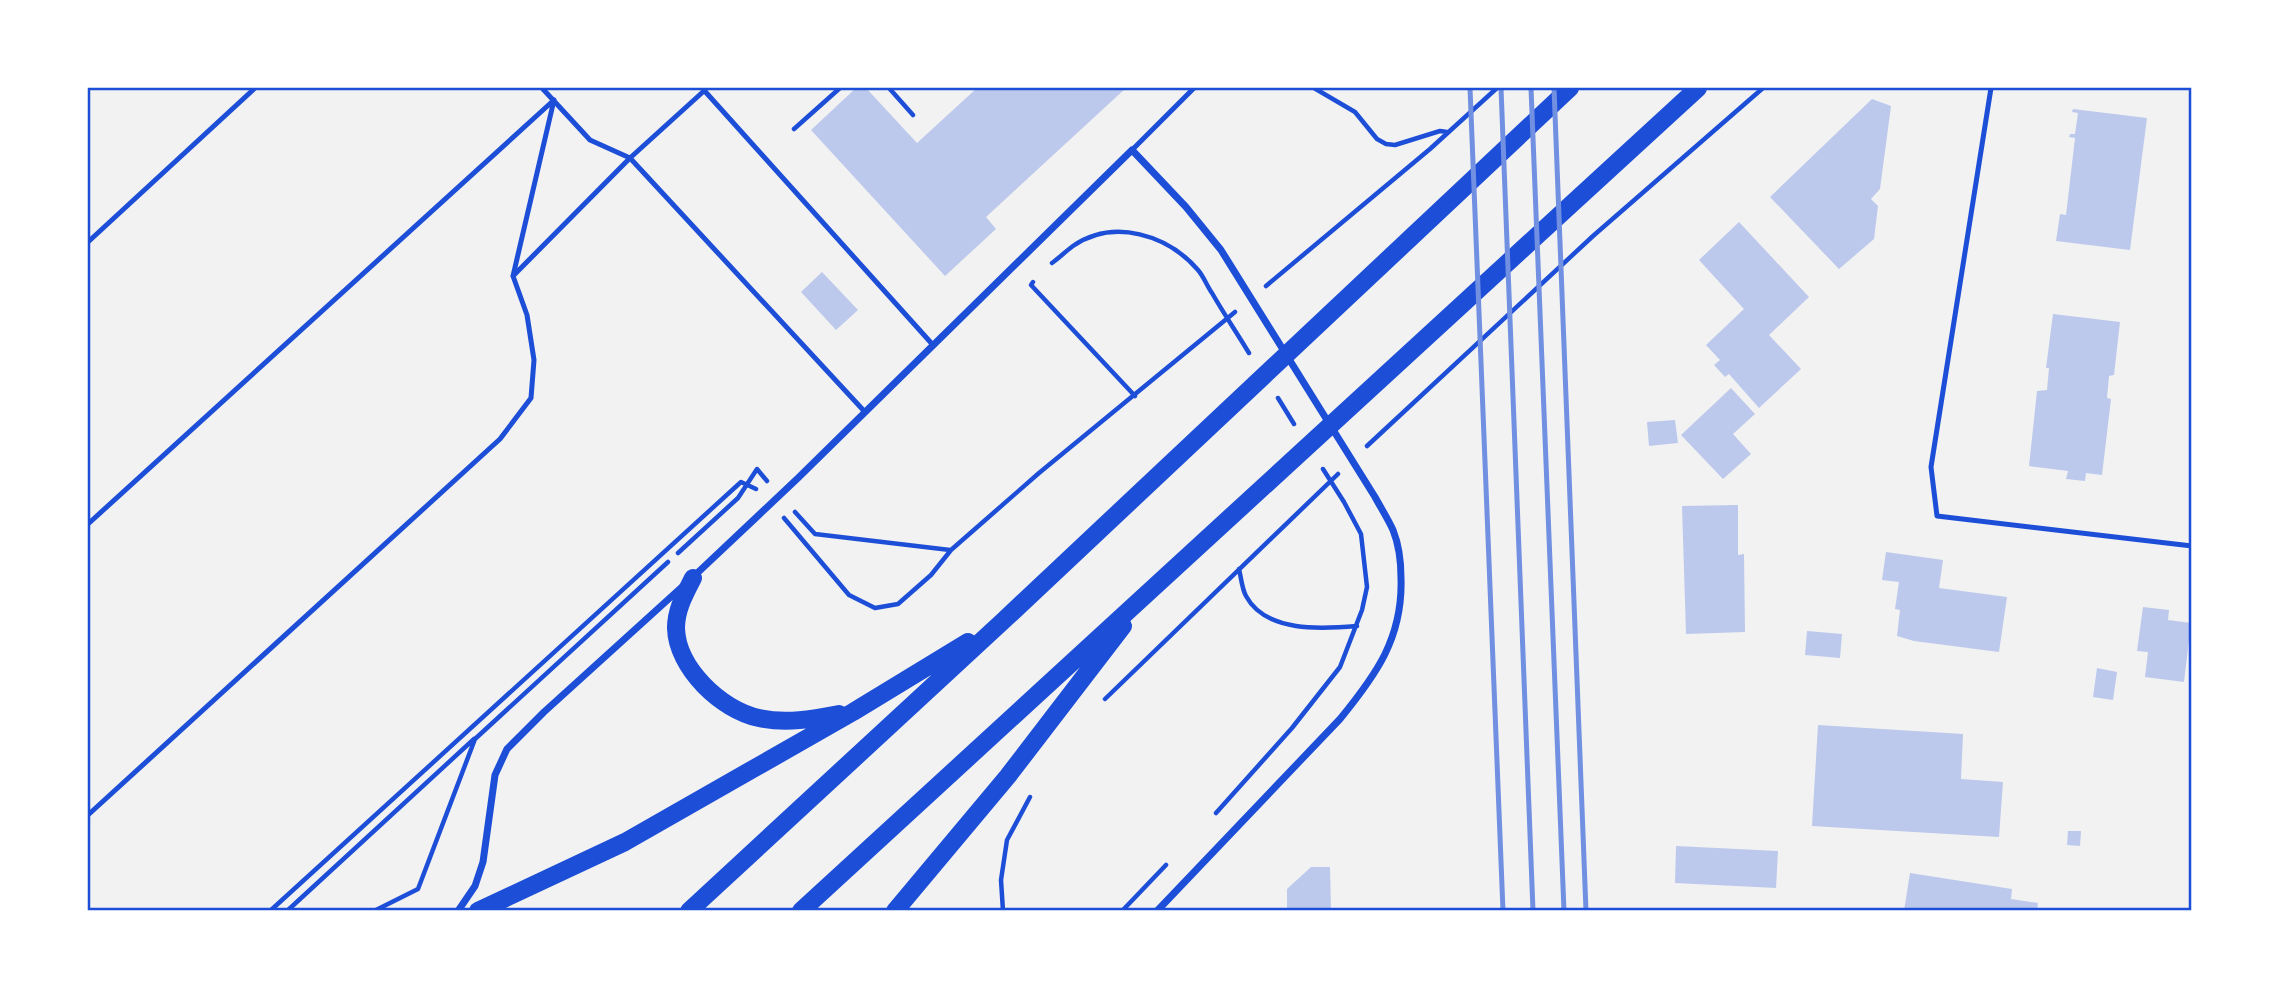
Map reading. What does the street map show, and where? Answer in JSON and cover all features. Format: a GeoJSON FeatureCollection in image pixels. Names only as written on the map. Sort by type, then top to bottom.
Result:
{"type":"FeatureCollection","features":[{"type":"Feature","properties":{"kind":"main road"},"geometry":{"type":"LineString","coordinates":[[690,911],[1570,88]]}},
{"type":"Feature","properties":{"kind":"main road"},"geometry":{"type":"LineString","coordinates":[[801,911],[1699,88]]}},
{"type":"Feature","properties":{"kind":"main road"},"geometry":{"type":"LineString","coordinates":[[693,578],[679,605],[676,628],[680,648],[704,685],[723,703],[758,718],[802,721],[853,712]]}},
{"type":"Feature","properties":{"kind":"main road"},"geometry":{"type":"LineString","coordinates":[[895,911],[1008,776],[1149,593]]}},
{"type":"Feature","properties":{"kind":"main road"},"geometry":{"type":"LineString","coordinates":[[478,911],[625,842],[853,712],[1003,621]]}},
{"type":"Feature","properties":{"kind":"main road"},"geometry":{"type":"LineString","coordinates":[[911,911],[934,862]]}},
{"type":"Feature","properties":{"kind":"street"},"geometry":{"type":"LineString","coordinates":[[458,911],[475,886],[483,862],[495,775],[507,749],[544,712],[693,578],[1132,149],[1197,219],[1234,270],[1366,481],[1393,530],[1398,548],[1402,590],[1393,641],[1366,687],[1340,719],[1157,911]]}},
{"type":"Feature","properties":{"kind":"lane"},"geometry":{"type":"LineString","coordinates":[[88,242],[255,88]]}},
{"type":"Feature","properties":{"kind":"lane"},"geometry":{"type":"LineString","coordinates":[[542,88],[590,140],[630,158],[865,412]]}},
{"type":"Feature","properties":{"kind":"lane"},"geometry":{"type":"LineString","coordinates":[[1132,149],[1194,88]]}},
{"type":"Feature","properties":{"kind":"lane"},"geometry":{"type":"LineString","coordinates":[[1991,88],[1931,467],[1937,516],[2192,546]]}},
{"type":"Feature","properties":{"kind":"lane"},"geometry":{"type":"LineString","coordinates":[[513,276],[630,158],[704,89],[933,345]]}},
{"type":"Feature","properties":{"kind":"lane"},"geometry":{"type":"LineString","coordinates":[[88,815],[500,439],[531,398],[534,360],[527,315],[513,276],[554,100]]}},
{"type":"Feature","properties":{"kind":"lane"},"geometry":{"type":"LineString","coordinates":[[88,524],[554,100]]}},
{"type":"Feature","properties":{"kind":"path"},"geometry":{"type":"LineString","coordinates":[[794,129],[839,88]]}},
{"type":"Feature","properties":{"kind":"path"},"geometry":{"type":"LineString","coordinates":[[889,88],[913,115]]}},
{"type":"Feature","properties":{"kind":"path"},"geometry":{"type":"LineString","coordinates":[[1314,88],[1355,112],[1377,138],[1386,144],[1395,145],[1440,131],[1447,132]]}},
{"type":"Feature","properties":{"kind":"path"},"geometry":{"type":"LineString","coordinates":[[1261,290],[1497,88]]}},
{"type":"Feature","properties":{"kind":"path"},"geometry":{"type":"LineString","coordinates":[[1044,271],[1074,245],[1092,237],[1112,232],[1134,232],[1180,251],[1201,273],[1210,292]]}},
{"type":"Feature","properties":{"kind":"path"},"geometry":{"type":"LineString","coordinates":[[1038,278],[1031,285],[1135,396]]}},
{"type":"Feature","properties":{"kind":"path"},"geometry":{"type":"LineString","coordinates":[[784,519],[849,596],[874,608],[898,604],[931,575],[951,550],[1039,473],[1240,308]]}},
{"type":"Feature","properties":{"kind":"path"},"geometry":{"type":"LineString","coordinates":[[757,470],[768,481]]}},
{"type":"Feature","properties":{"kind":"path"},"geometry":{"type":"LineString","coordinates":[[270,911],[741,482],[758,490]]}},
{"type":"Feature","properties":{"kind":"path"},"geometry":{"type":"LineString","coordinates":[[1212,817],[1292,728],[1340,667],[1357,626],[1367,587],[1361,534],[1344,502]]}},
{"type":"Feature","properties":{"kind":"path"},"geometry":{"type":"LineString","coordinates":[[793,510],[815,534],[951,550]]}},
{"type":"Feature","properties":{"kind":"path"},"geometry":{"type":"LineString","coordinates":[[1239,569],[1245,595],[1256,608],[1272,618],[1294,627],[1318,629],[1357,626]]}},
{"type":"Feature","properties":{"kind":"path"},"geometry":{"type":"LineString","coordinates":[[287,911],[475,739]]}},
{"type":"Feature","properties":{"kind":"path"},"geometry":{"type":"LineString","coordinates":[[1122,911],[1167,864]]}},
{"type":"Feature","properties":{"kind":"building"},"geometry":{"type":"Polygon","coordinates":[[[856,88],[866,88],[917,143],[977,88],[1126,88],[986,217],[996,229],[945,276],[811,130],[856,88]]]}},
{"type":"Feature","properties":{"kind":"building"},"geometry":{"type":"Polygon","coordinates":[[[1872,99],[1891,106],[1880,189],[1871,199],[1878,206],[1874,239],[1839,269],[1770,197],[1872,99]]]}},
{"type":"Feature","properties":{"kind":"building"},"geometry":{"type":"Polygon","coordinates":[[[2073,109],[2147,118],[2130,250],[2056,241],[2060,214],[2066,215],[2075,138],[2069,137],[2070,134],[2075,134],[2078,113],[2072,112],[2073,109]]]}},
{"type":"Feature","properties":{"kind":"building"},"geometry":{"type":"Polygon","coordinates":[[[1739,222],[1809,297],[1769,335],[1801,369],[1759,408],[1729,374],[1725,377],[1714,365],[1720,360],[1706,345],[1744,309],[1699,260],[1739,222]]]}},
{"type":"Feature","properties":{"kind":"building"},"geometry":{"type":"Polygon","coordinates":[[[822,272],[858,310],[836,330],[801,292],[822,272]]]}},
{"type":"Feature","properties":{"kind":"building"},"geometry":{"type":"Polygon","coordinates":[[[2053,314],[2120,322],[2114,375],[2109,376],[2107,398],[2111,399],[2102,475],[2086,473],[2085,481],[2066,479],[2068,471],[2029,466],[2037,391],[2047,390],[2049,368],[2046,368],[2053,314]]]}},
{"type":"Feature","properties":{"kind":"building"},"geometry":{"type":"Polygon","coordinates":[[[1731,388],[1755,414],[1733,434],[1751,454],[1723,479],[1681,435],[1731,388]]]}},
{"type":"Feature","properties":{"kind":"building"},"geometry":{"type":"Polygon","coordinates":[[[1675,420],[1678,443],[1649,446],[1647,422],[1675,420]]]}},
{"type":"Feature","properties":{"kind":"building"},"geometry":{"type":"Polygon","coordinates":[[[1738,505],[1738,555],[1744,554],[1745,632],[1686,634],[1682,506],[1738,505]]]}},
{"type":"Feature","properties":{"kind":"building"},"geometry":{"type":"Polygon","coordinates":[[[1886,552],[1943,560],[1939,588],[2007,597],[1999,652],[1914,641],[1897,636],[1900,610],[1895,609],[1899,582],[1882,580],[1886,552]]]}},
{"type":"Feature","properties":{"kind":"building"},"geometry":{"type":"Polygon","coordinates":[[[2143,607],[2169,610],[2168,620],[2191,623],[2184,682],[2145,677],[2148,652],[2137,651],[2143,607]]]}},
{"type":"Feature","properties":{"kind":"building"},"geometry":{"type":"Polygon","coordinates":[[[1807,631],[1842,634],[1840,658],[1805,655],[1807,631]]]}},
{"type":"Feature","properties":{"kind":"building"},"geometry":{"type":"Polygon","coordinates":[[[2097,668],[2117,672],[2113,700],[2093,697],[2097,668]]]}},
{"type":"Feature","properties":{"kind":"building"},"geometry":{"type":"Polygon","coordinates":[[[1818,725],[1963,734],[1961,779],[2003,782],[1999,837],[1812,826],[1818,725]]]}},
{"type":"Feature","properties":{"kind":"building"},"geometry":{"type":"Polygon","coordinates":[[[2068,831],[2081,831],[2080,846],[2067,845],[2068,831]]]}},
{"type":"Feature","properties":{"kind":"building"},"geometry":{"type":"Polygon","coordinates":[[[1676,846],[1778,851],[1776,888],[1675,883],[1676,846]]]}},
{"type":"Feature","properties":{"kind":"building"},"geometry":{"type":"Polygon","coordinates":[[[1311,867],[1330,867],[1331,911],[1267,911],[1267,908],[1287,908],[1287,889],[1311,867]]]}},
{"type":"Feature","properties":{"kind":"building"},"geometry":{"type":"Polygon","coordinates":[[[1910,873],[2012,889],[2011,899],[2038,903],[2037,911],[1904,911],[1910,873]]]}},
{"type":"Feature","properties":{"kind":"railway"},"geometry":{"type":"LineString","coordinates":[[1470,88],[1503,911]]}},
{"type":"Feature","properties":{"kind":"railway"},"geometry":{"type":"LineString","coordinates":[[1501,88],[1533,911]]}},
{"type":"Feature","properties":{"kind":"railway"},"geometry":{"type":"LineString","coordinates":[[1531,88],[1564,911]]}},
{"type":"Feature","properties":{"kind":"railway"},"geometry":{"type":"LineString","coordinates":[[1554,88],[1586,911]]}}]}
